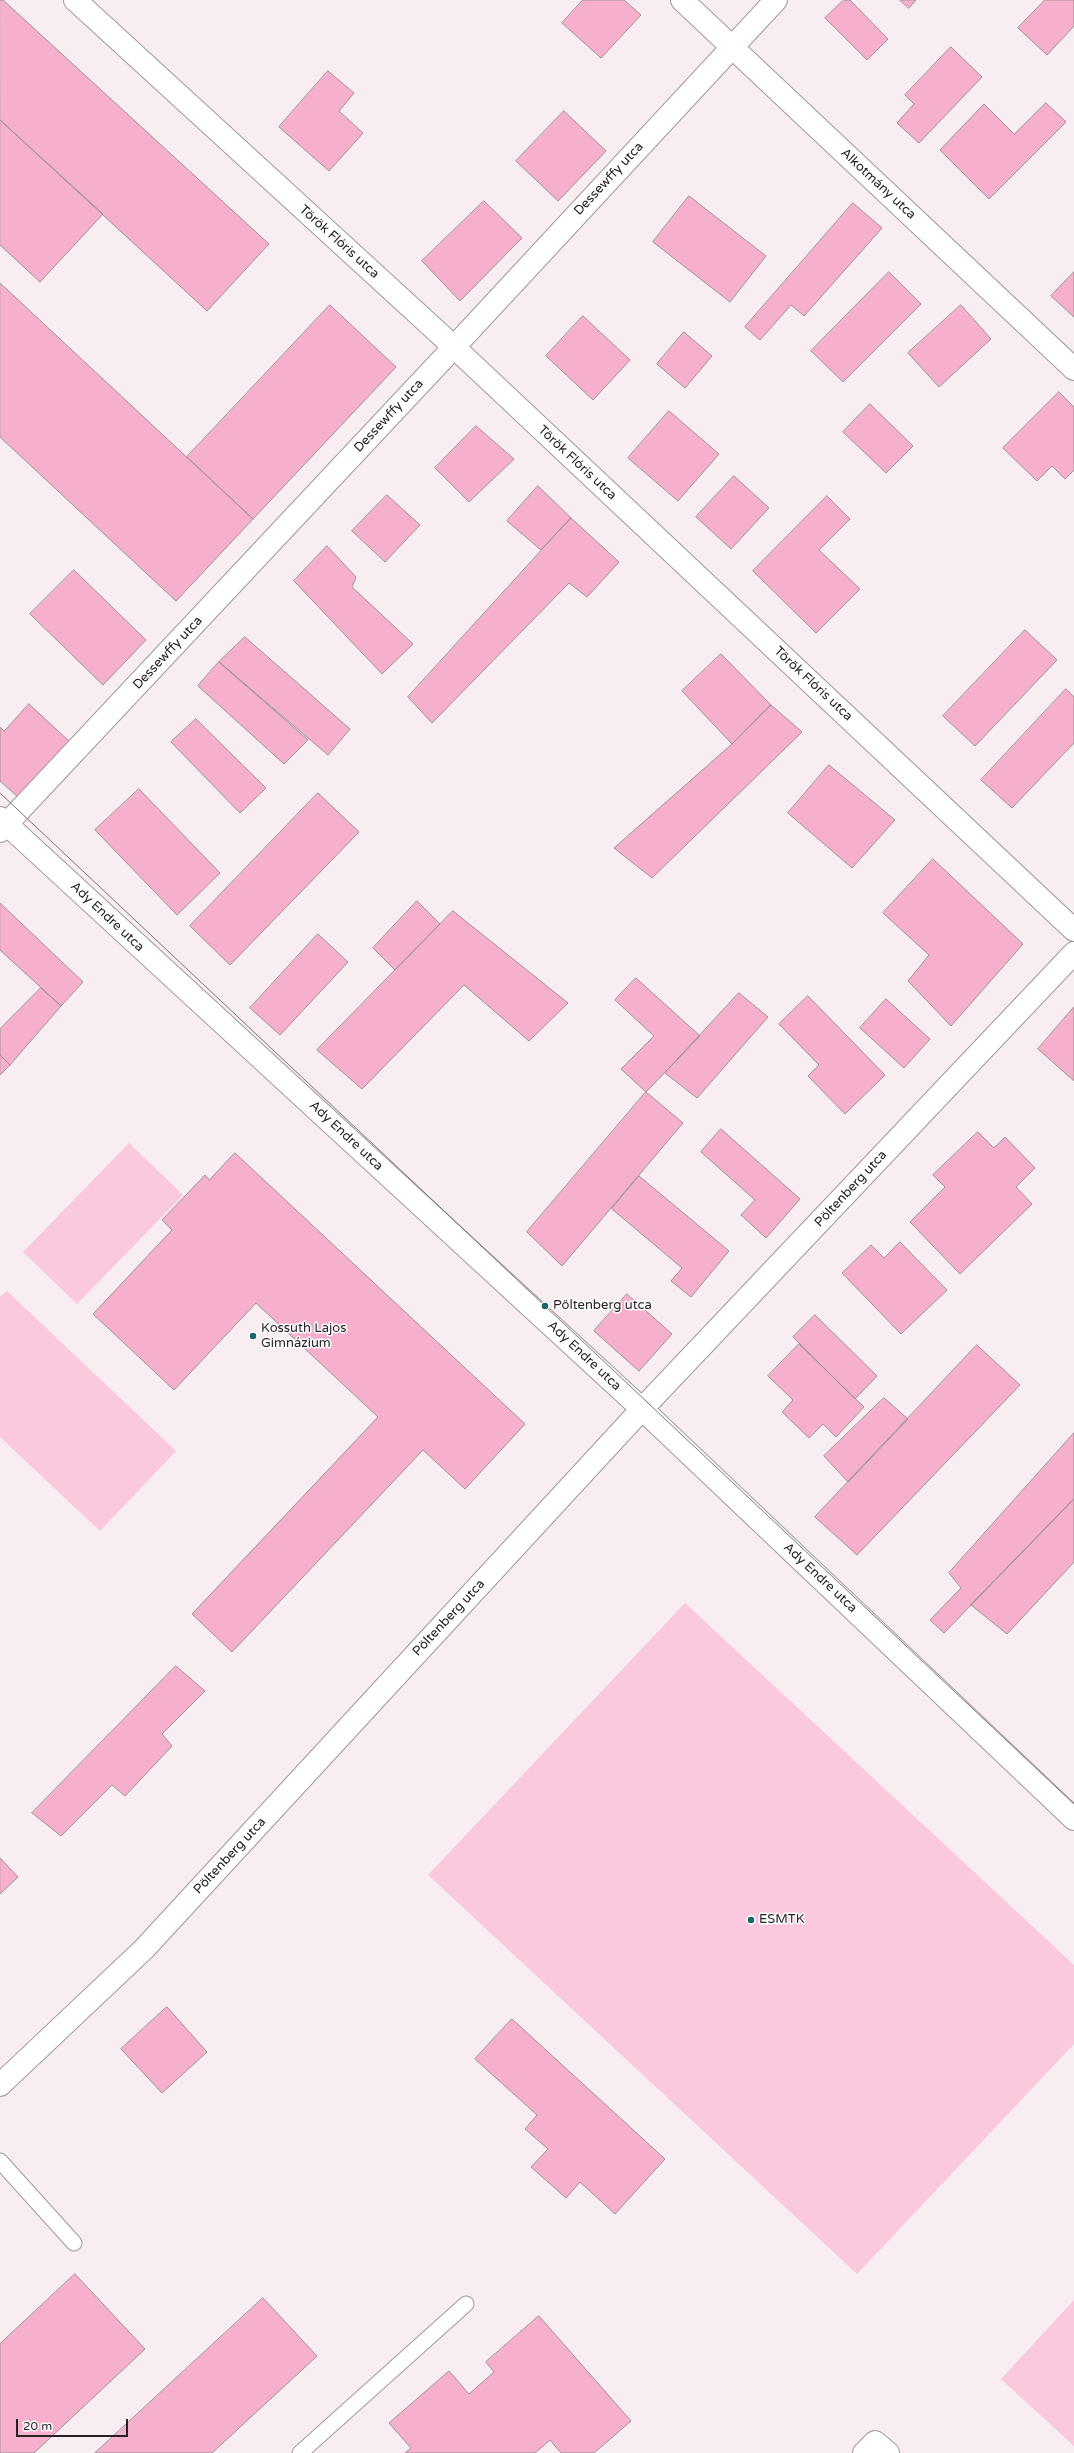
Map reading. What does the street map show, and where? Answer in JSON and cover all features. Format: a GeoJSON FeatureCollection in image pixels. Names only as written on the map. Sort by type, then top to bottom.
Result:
{"type":"FeatureCollection","features":[{"type":"Feature","properties":{"kind":"street","name":"Török Flóris utca"},"geometry":{"type":"LineString","coordinates":[[75,0],[454,347],[1074,930]]}},
{"type":"Feature","properties":{"kind":"street","name":"Alkotmány utca"},"geometry":{"type":"LineString","coordinates":[[682,0],[1074,369]]}},
{"type":"Feature","properties":{"kind":"street","name":"Dessewffy utca"},"geometry":{"type":"LineString","coordinates":[[2,824],[454,347],[776,0]]}},
{"type":"Feature","properties":{"kind":"street","name":"Ady Endre utca"},"geometry":{"type":"LineString","coordinates":[[2,824],[642,1409],[1074,1818]]}},
{"type":"Feature","properties":{"kind":"street","name":"Pöltenberg utca"},"geometry":{"type":"LineString","coordinates":[[0,2085],[144,1949],[642,1409],[1074,954]]}},
{"type":"Feature","properties":{"kind":"lane"},"geometry":{"type":"LineString","coordinates":[[0,2161],[74,2243]]}},
{"type":"Feature","properties":{"kind":"lane"},"geometry":{"type":"LineString","coordinates":[[300,2453],[466,2304]]}},
{"type":"Feature","properties":{"kind":"shaded area"},"geometry":{"type":"Polygon","coordinates":[[[129,1143],[183,1195],[77,1304],[23,1252],[129,1143]]]}},
{"type":"Feature","properties":{"kind":"shaded area"},"geometry":{"type":"Polygon","coordinates":[[[7,1291],[176,1451],[100,1531],[0,1437],[0,1297],[7,1291]]]}},
{"type":"Feature","properties":{"kind":"shaded area","name":"ESMTK"},"geometry":{"type":"Polygon","coordinates":[[[685,1603],[1074,1965],[1074,2044],[857,2274],[428,1875],[685,1603]]]}},
{"type":"Feature","properties":{"kind":"shaded area"},"geometry":{"type":"Polygon","coordinates":[[[1074,2300],[1074,2446],[1001,2379],[1074,2300]]]}},
{"type":"Feature","properties":{"kind":"building"},"geometry":{"type":"Polygon","coordinates":[[[0,0],[3,0],[269,244],[207,311],[0,120],[0,0]]]}},
{"type":"Feature","properties":{"kind":"building"},"geometry":{"type":"Polygon","coordinates":[[[583,0],[624,0],[641,15],[601,58],[562,23],[583,0]]]}},
{"type":"Feature","properties":{"kind":"building"},"geometry":{"type":"Polygon","coordinates":[[[844,0],[850,0],[888,39],[867,60],[825,18],[844,0]]]}},
{"type":"Feature","properties":{"kind":"building"},"geometry":{"type":"Polygon","coordinates":[[[900,0],[916,0],[909,8],[900,0]]]}},
{"type":"Feature","properties":{"kind":"building"},"geometry":{"type":"Polygon","coordinates":[[[1045,0],[1074,0],[1074,26],[1047,55],[1018,28],[1045,0]]]}},
{"type":"Feature","properties":{"kind":"building"},"geometry":{"type":"Polygon","coordinates":[[[951,47],[982,77],[919,143],[897,123],[914,104],[905,95],[951,47]]]}},
{"type":"Feature","properties":{"kind":"building"},"geometry":{"type":"Polygon","coordinates":[[[328,71],[354,93],[339,111],[363,133],[329,171],[279,127],[328,71]]]}},
{"type":"Feature","properties":{"kind":"building"},"geometry":{"type":"Polygon","coordinates":[[[1046,103],[1066,122],[989,199],[940,150],[984,104],[1014,134],[1046,103]]]}},
{"type":"Feature","properties":{"kind":"building"},"geometry":{"type":"Polygon","coordinates":[[[564,111],[606,151],[558,201],[516,161],[564,111]]]}},
{"type":"Feature","properties":{"kind":"building"},"geometry":{"type":"Polygon","coordinates":[[[0,120],[103,214],[40,282],[0,245],[0,120]]]}},
{"type":"Feature","properties":{"kind":"building"},"geometry":{"type":"Polygon","coordinates":[[[689,196],[766,256],[730,302],[653,242],[689,196]]]}},
{"type":"Feature","properties":{"kind":"building"},"geometry":{"type":"Polygon","coordinates":[[[484,201],[522,238],[460,301],[422,261],[484,201]]]}},
{"type":"Feature","properties":{"kind":"building"},"geometry":{"type":"Polygon","coordinates":[[[853,203],[882,228],[804,316],[791,305],[760,340],[745,327],[853,203]]]}},
{"type":"Feature","properties":{"kind":"building"},"geometry":{"type":"Polygon","coordinates":[[[889,272],[921,304],[843,382],[811,351],[889,272]]]}},
{"type":"Feature","properties":{"kind":"building"},"geometry":{"type":"Polygon","coordinates":[[[1074,272],[1074,317],[1051,296],[1074,272]]]}},
{"type":"Feature","properties":{"kind":"building"},"geometry":{"type":"Polygon","coordinates":[[[0,283],[253,519],[176,601],[0,437],[0,283]]]}},
{"type":"Feature","properties":{"kind":"building"},"geometry":{"type":"Polygon","coordinates":[[[330,305],[396,367],[253,519],[187,457],[330,305]]]}},
{"type":"Feature","properties":{"kind":"building"},"geometry":{"type":"Polygon","coordinates":[[[961,305],[991,339],[939,387],[908,353],[961,305]]]}},
{"type":"Feature","properties":{"kind":"building"},"geometry":{"type":"Polygon","coordinates":[[[583,316],[630,360],[593,400],[546,356],[583,316]]]}},
{"type":"Feature","properties":{"kind":"building"},"geometry":{"type":"Polygon","coordinates":[[[684,332],[712,356],[685,388],[657,364],[684,332]]]}},
{"type":"Feature","properties":{"kind":"building"},"geometry":{"type":"Polygon","coordinates":[[[1059,392],[1074,407],[1074,470],[1065,479],[1052,466],[1037,481],[1003,448],[1059,392]]]}},
{"type":"Feature","properties":{"kind":"building"},"geometry":{"type":"Polygon","coordinates":[[[870,404],[913,446],[886,473],[843,432],[870,404]]]}},
{"type":"Feature","properties":{"kind":"building"},"geometry":{"type":"Polygon","coordinates":[[[669,411],[719,454],[678,501],[628,458],[669,411]]]}},
{"type":"Feature","properties":{"kind":"building"},"geometry":{"type":"Polygon","coordinates":[[[476,426],[514,459],[469,502],[435,468],[476,426]]]}},
{"type":"Feature","properties":{"kind":"building"},"geometry":{"type":"Polygon","coordinates":[[[734,476],[769,508],[731,549],[696,517],[734,476]]]}},
{"type":"Feature","properties":{"kind":"building"},"geometry":{"type":"Polygon","coordinates":[[[538,486],[571,518],[541,550],[507,521],[538,486]]]}},
{"type":"Feature","properties":{"kind":"building"},"geometry":{"type":"Polygon","coordinates":[[[387,495],[420,525],[385,562],[352,531],[387,495]]]}},
{"type":"Feature","properties":{"kind":"building"},"geometry":{"type":"Polygon","coordinates":[[[827,496],[850,519],[819,550],[860,589],[816,633],[753,571],[827,496]]]}},
{"type":"Feature","properties":{"kind":"building"},"geometry":{"type":"Polygon","coordinates":[[[571,518],[619,562],[587,597],[569,583],[432,723],[408,697],[571,518]]]}},
{"type":"Feature","properties":{"kind":"building"},"geometry":{"type":"Polygon","coordinates":[[[327,546],[356,577],[352,587],[413,644],[382,674],[294,581],[327,546]]]}},
{"type":"Feature","properties":{"kind":"building"},"geometry":{"type":"Polygon","coordinates":[[[74,570],[146,640],[103,685],[30,614],[74,570]]]}},
{"type":"Feature","properties":{"kind":"building"},"geometry":{"type":"Polygon","coordinates":[[[1025,630],[1057,660],[975,746],[943,716],[1025,630]]]}},
{"type":"Feature","properties":{"kind":"building"},"geometry":{"type":"Polygon","coordinates":[[[245,637],[350,729],[328,755],[219,662],[245,637]]]}},
{"type":"Feature","properties":{"kind":"building"},"geometry":{"type":"Polygon","coordinates":[[[721,654],[771,705],[732,744],[682,691],[721,654]]]}},
{"type":"Feature","properties":{"kind":"building"},"geometry":{"type":"Polygon","coordinates":[[[219,662],[308,740],[284,764],[198,686],[219,662]]]}},
{"type":"Feature","properties":{"kind":"building"},"geometry":{"type":"Polygon","coordinates":[[[1066,689],[1074,697],[1074,743],[1012,808],[981,780],[1066,689]]]}},
{"type":"Feature","properties":{"kind":"building"},"geometry":{"type":"Polygon","coordinates":[[[29,704],[71,743],[19,798],[0,781],[0,727],[4,731],[29,704]]]}},
{"type":"Feature","properties":{"kind":"building"},"geometry":{"type":"Polygon","coordinates":[[[771,705],[802,732],[652,878],[614,848],[732,744],[771,705]]]}},
{"type":"Feature","properties":{"kind":"building"},"geometry":{"type":"Polygon","coordinates":[[[196,719],[266,788],[240,813],[171,742],[196,719]]]}},
{"type":"Feature","properties":{"kind":"building"},"geometry":{"type":"Polygon","coordinates":[[[829,765],[895,820],[852,868],[788,813],[829,765]]]}},
{"type":"Feature","properties":{"kind":"building"},"geometry":{"type":"Polygon","coordinates":[[[139,789],[220,873],[177,915],[95,830],[139,789]]]}},
{"type":"Feature","properties":{"kind":"building"},"geometry":{"type":"Polygon","coordinates":[[[318,793],[359,832],[230,965],[190,926],[318,793]]]}},
{"type":"Feature","properties":{"kind":"building"},"geometry":{"type":"Polygon","coordinates":[[[933,859],[1023,944],[951,1026],[908,981],[929,955],[883,913],[933,859]]]}},
{"type":"Feature","properties":{"kind":"building"},"geometry":{"type":"Polygon","coordinates":[[[417,901],[440,924],[395,970],[373,948],[417,901]]]}},
{"type":"Feature","properties":{"kind":"building"},"geometry":{"type":"Polygon","coordinates":[[[0,903],[83,982],[61,1006],[0,950],[0,903]]]}},
{"type":"Feature","properties":{"kind":"building"},"geometry":{"type":"Polygon","coordinates":[[[453,911],[568,1003],[529,1041],[464,985],[362,1089],[317,1050],[453,911]]]}},
{"type":"Feature","properties":{"kind":"building"},"geometry":{"type":"Polygon","coordinates":[[[318,934],[348,962],[280,1035],[250,1008],[318,934]]]}},
{"type":"Feature","properties":{"kind":"building"},"geometry":{"type":"Polygon","coordinates":[[[636,978],[700,1036],[646,1092],[621,1069],[654,1036],[615,1000],[636,978]]]}},
{"type":"Feature","properties":{"kind":"building"},"geometry":{"type":"Polygon","coordinates":[[[41,988],[61,1006],[10,1065],[0,1055],[0,1029],[41,988]]]}},
{"type":"Feature","properties":{"kind":"building"},"geometry":{"type":"Polygon","coordinates":[[[739,993],[768,1017],[697,1098],[665,1073],[739,993]]]}},
{"type":"Feature","properties":{"kind":"building"},"geometry":{"type":"Polygon","coordinates":[[[808,996],[885,1075],[845,1114],[808,1076],[819,1065],[779,1024],[808,996]]]}},
{"type":"Feature","properties":{"kind":"building"},"geometry":{"type":"Polygon","coordinates":[[[886,999],[930,1039],[904,1068],[860,1028],[886,999]]]}},
{"type":"Feature","properties":{"kind":"building"},"geometry":{"type":"Polygon","coordinates":[[[1074,1007],[1074,1081],[1038,1049],[1074,1007]]]}},
{"type":"Feature","properties":{"kind":"building"},"geometry":{"type":"Polygon","coordinates":[[[0,1055],[10,1065],[0,1075],[0,1055]]]}},
{"type":"Feature","properties":{"kind":"building"},"geometry":{"type":"Polygon","coordinates":[[[646,1092],[683,1123],[562,1266],[527,1232],[646,1092]]]}},
{"type":"Feature","properties":{"kind":"building"},"geometry":{"type":"Polygon","coordinates":[[[721,1129],[800,1199],[766,1238],[741,1215],[755,1200],[701,1152],[721,1129]]]}},
{"type":"Feature","properties":{"kind":"building"},"geometry":{"type":"Polygon","coordinates":[[[978,1132],[994,1148],[1005,1137],[1035,1168],[1016,1187],[1032,1204],[960,1274],[910,1222],[945,1187],[933,1175],[978,1132]]]}},
{"type":"Feature","properties":{"kind":"building"},"geometry":{"type":"Polygon","coordinates":[[[235,1153],[525,1424],[465,1489],[423,1450],[232,1652],[192,1614],[378,1417],[256,1303],[174,1390],[93,1314],[172,1230],[162,1220],[205,1175],[209,1180],[235,1153]]]}},
{"type":"Feature","properties":{"kind":"building"},"geometry":{"type":"Polygon","coordinates":[[[639,1176],[729,1251],[691,1297],[671,1281],[682,1268],[612,1209],[639,1176]]]}},
{"type":"Feature","properties":{"kind":"building"},"geometry":{"type":"Polygon","coordinates":[[[900,1242],[947,1290],[901,1334],[842,1273],[871,1245],[884,1258],[900,1242]]]}},
{"type":"Feature","properties":{"kind":"building"},"geometry":{"type":"Polygon","coordinates":[[[627,1294],[672,1334],[639,1371],[594,1331],[627,1294]]]}},
{"type":"Feature","properties":{"kind":"building"},"geometry":{"type":"Polygon","coordinates":[[[815,1315],[877,1376],[855,1399],[793,1337],[815,1315]]]}},
{"type":"Feature","properties":{"kind":"building"},"geometry":{"type":"Polygon","coordinates":[[[799,1344],[864,1407],[836,1437],[823,1424],[809,1438],[782,1412],[793,1400],[768,1376],[799,1344]]]}},
{"type":"Feature","properties":{"kind":"building"},"geometry":{"type":"Polygon","coordinates":[[[977,1345],[1020,1385],[857,1555],[815,1517],[977,1345]]]}},
{"type":"Feature","properties":{"kind":"building"},"geometry":{"type":"Polygon","coordinates":[[[884,1398],[908,1419],[848,1482],[824,1456],[884,1398]]]}},
{"type":"Feature","properties":{"kind":"building"},"geometry":{"type":"Polygon","coordinates":[[[1074,1433],[1074,1499],[944,1633],[930,1620],[961,1588],[949,1573],[1074,1433]]]}},
{"type":"Feature","properties":{"kind":"building"},"geometry":{"type":"Polygon","coordinates":[[[1074,1499],[1074,1562],[1007,1634],[971,1605],[1074,1499]]]}},
{"type":"Feature","properties":{"kind":"building"},"geometry":{"type":"Polygon","coordinates":[[[176,1666],[205,1691],[162,1734],[172,1746],[125,1796],[112,1785],[61,1836],[32,1813],[176,1666]]]}},
{"type":"Feature","properties":{"kind":"building"},"geometry":{"type":"Polygon","coordinates":[[[0,1858],[18,1877],[0,1894],[0,1858]]]}},
{"type":"Feature","properties":{"kind":"building"},"geometry":{"type":"Polygon","coordinates":[[[167,2007],[207,2052],[162,2093],[121,2049],[167,2007]]]}},
{"type":"Feature","properties":{"kind":"building"},"geometry":{"type":"Polygon","coordinates":[[[512,2019],[665,2159],[615,2214],[580,2182],[566,2198],[531,2167],[548,2149],[525,2129],[537,2115],[475,2059],[512,2019]]]}},
{"type":"Feature","properties":{"kind":"building"},"geometry":{"type":"Polygon","coordinates":[[[75,2274],[145,2349],[34,2453],[0,2453],[0,2344],[75,2274]]]}},
{"type":"Feature","properties":{"kind":"building"},"geometry":{"type":"Polygon","coordinates":[[[263,2298],[317,2356],[212,2453],[95,2453],[263,2298]]]}},
{"type":"Feature","properties":{"kind":"building"},"geometry":{"type":"Polygon","coordinates":[[[539,2316],[631,2421],[594,2453],[561,2453],[550,2440],[535,2453],[405,2453],[411,2448],[389,2423],[449,2371],[469,2394],[494,2372],[486,2362],[539,2316]]]}},
{"type":"Feature","properties":{"kind":"tram line"},"geometry":{"type":"LineString","coordinates":[[0,793],[1074,1804]]}},
{"type":"Feature","properties":{"kind":"place","name":"Pöltenberg utca"},"geometry":{"type":"Point","coordinates":[545,1306]}},
{"type":"Feature","properties":{"kind":"place","name":"Kossuth Lajos Gimnázium"},"geometry":{"type":"Point","coordinates":[253,1336]}},
{"type":"Feature","properties":{"kind":"place","name":"ESMTK"},"geometry":{"type":"Point","coordinates":[751,1920]}}]}
